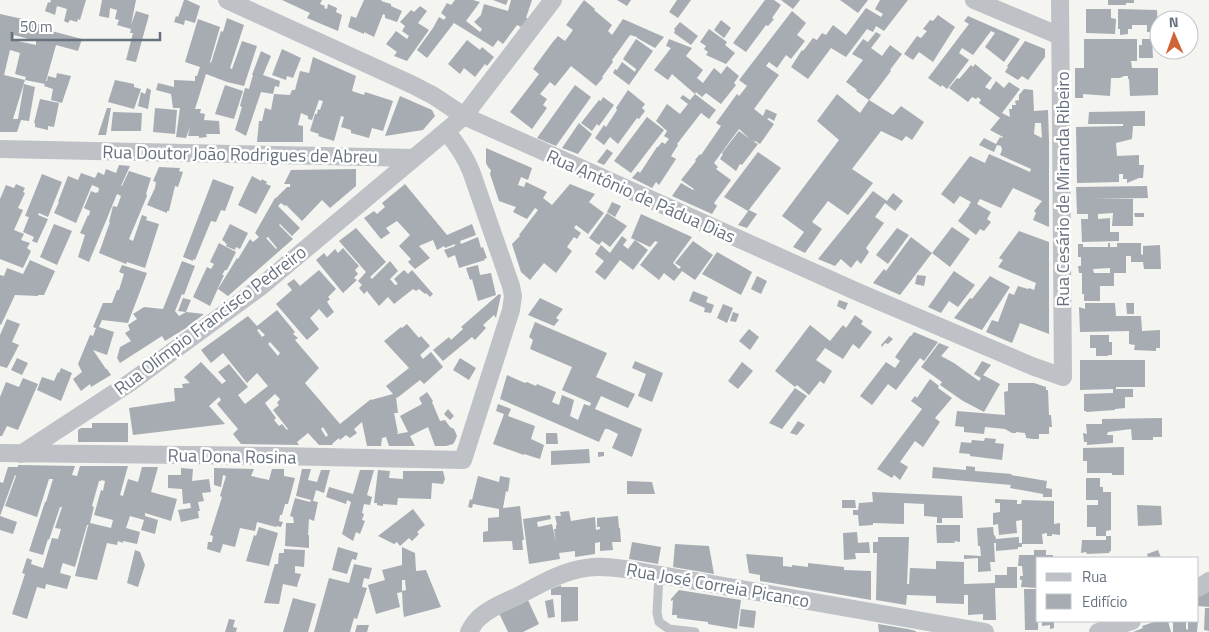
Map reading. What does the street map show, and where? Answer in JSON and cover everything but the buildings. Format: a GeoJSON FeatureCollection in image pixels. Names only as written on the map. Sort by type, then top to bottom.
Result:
{"type":"FeatureCollection","features":[{"type":"Feature","properties":{"kind":"street","name":"Rua Antônio de Pádua Dias"},"geometry":{"type":"LineString","coordinates":[[227,0],[247,4],[413,85],[434,96],[464,116],[860,293],[1023,363],[1063,377]]}},
{"type":"Feature","properties":{"kind":"street"},"geometry":{"type":"LineString","coordinates":[[414,158],[464,116],[553,0]]}},
{"type":"Feature","properties":{"kind":"street"},"geometry":{"type":"LineString","coordinates":[[974,0],[1060,36]]}},
{"type":"Feature","properties":{"kind":"street","name":"Rua Cesário de Miranda Ribeiro"},"geometry":{"type":"LineString","coordinates":[[1060,0],[1063,377]]}},
{"type":"Feature","properties":{"kind":"street","name":"Rua Dona Rosina"},"geometry":{"type":"LineString","coordinates":[[0,453],[463,460],[511,310],[513,296],[466,158],[446,131]]}},
{"type":"Feature","properties":{"kind":"street","name":"Rua Doutor João Rodrigues de Abreu"},"geometry":{"type":"LineString","coordinates":[[0,149],[414,158]]}},
{"type":"Feature","properties":{"kind":"street","name":"Rua Olímpio Francisco Pedreiro"},"geometry":{"type":"LineString","coordinates":[[21,454],[131,382],[259,288],[414,158]]}},
{"type":"Feature","properties":{"kind":"street","name":"Rua José Correia Picanco"},"geometry":{"type":"LineString","coordinates":[[469,632],[473,624],[493,608],[549,580],[569,572],[601,567],[632,570],[985,632]]}},
{"type":"Feature","properties":{"kind":"street"},"geometry":{"type":"LineString","coordinates":[[1098,632],[1129,622]]}},
{"type":"Feature","properties":{"kind":"lane"},"geometry":{"type":"LineString","coordinates":[[659,575],[657,613],[659,622],[669,629],[695,632]]}}]}
